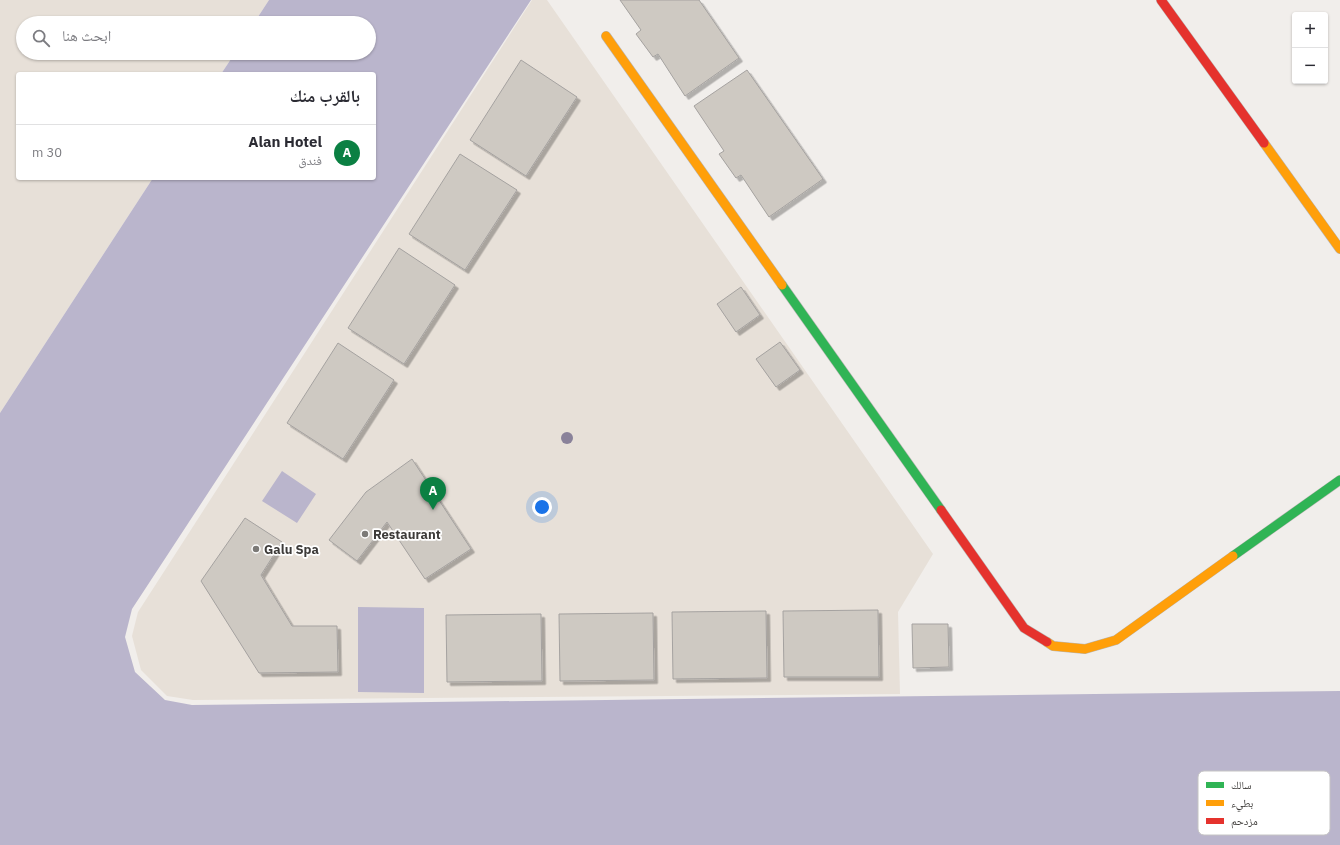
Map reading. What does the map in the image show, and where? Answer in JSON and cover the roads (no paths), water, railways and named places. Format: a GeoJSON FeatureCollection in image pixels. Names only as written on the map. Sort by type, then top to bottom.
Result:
{"type":"FeatureCollection","features":[{"type":"Feature","properties":{"kind":"street"},"geometry":{"type":"LineString","coordinates":[[1161,0],[1340,249]]}},
{"type":"Feature","properties":{"kind":"street"},"geometry":{"type":"LineString","coordinates":[[606,36],[1024,628],[1053,646],[1085,649],[1116,640],[1340,480]]}},
{"type":"Feature","properties":{"kind":"place","name":"Alan Hotel"},"geometry":{"type":"Point","coordinates":[433,510]}},
{"type":"Feature","properties":{"kind":"place","name":"Restaurant"},"geometry":{"type":"Point","coordinates":[365,534]}},
{"type":"Feature","properties":{"kind":"place","name":"Galu Spa"},"geometry":{"type":"Point","coordinates":[256,549]}}]}
